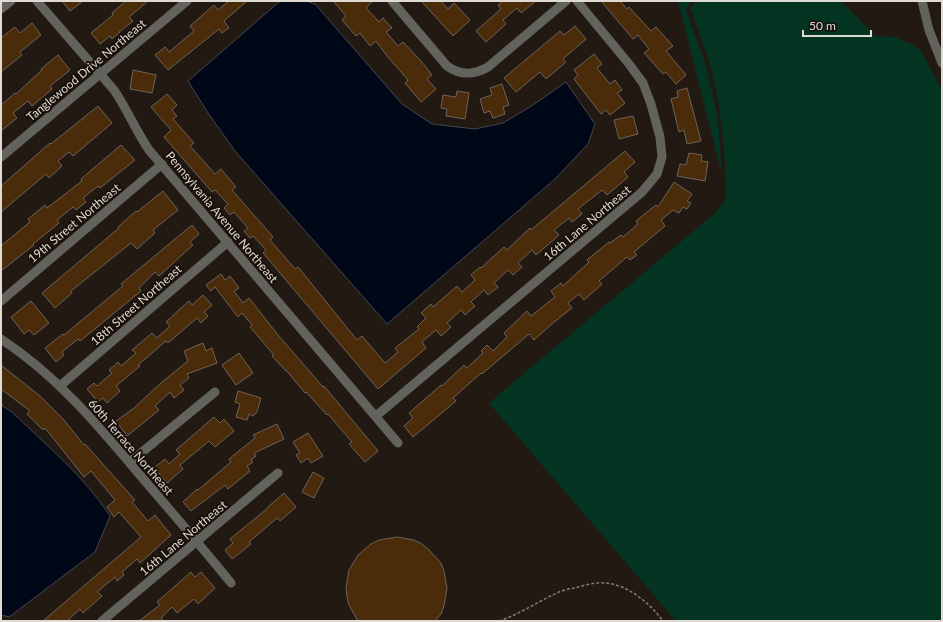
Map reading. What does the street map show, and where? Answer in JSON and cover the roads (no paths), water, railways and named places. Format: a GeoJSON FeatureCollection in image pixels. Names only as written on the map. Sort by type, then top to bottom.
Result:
{"type":"FeatureCollection","features":[{"type":"Feature","properties":{"kind":"street"},"geometry":{"type":"LineString","coordinates":[[1,9],[10,1]]}},
{"type":"Feature","properties":{"kind":"street","name":"Pennsylvania Avenue Northeast"},"geometry":{"type":"LineString","coordinates":[[37,1],[114,90],[124,105],[138,134],[149,150],[398,443]]}},
{"type":"Feature","properties":{"kind":"street","name":"Tanglewood Drive Northeast"},"geometry":{"type":"LineString","coordinates":[[1,157],[187,1]]}},
{"type":"Feature","properties":{"kind":"street"},"geometry":{"type":"LineString","coordinates":[[392,1],[447,66],[454,71],[467,74],[474,74],[481,71],[566,1]]}},
{"type":"Feature","properties":{"kind":"street","name":"16th Lane Northeast"},"geometry":{"type":"LineString","coordinates":[[376,416],[642,192],[657,174],[662,157],[660,137],[643,83],[576,1]]}},
{"type":"Feature","properties":{"kind":"street"},"geometry":{"type":"LineString","coordinates":[[922,1],[929,30],[942,63]]}},
{"type":"Feature","properties":{"kind":"street","name":"19th Street Northeast"},"geometry":{"type":"LineString","coordinates":[[1,301],[162,164]]}},
{"type":"Feature","properties":{"kind":"street","name":"18th Street Northeast"},"geometry":{"type":"LineString","coordinates":[[60,386],[228,242]]}},
{"type":"Feature","properties":{"kind":"street","name":"60th Terrace Northeast"},"geometry":{"type":"LineString","coordinates":[[1,339],[39,366],[108,436],[231,583]]}},
{"type":"Feature","properties":{"kind":"street"},"geometry":{"type":"LineString","coordinates":[[130,462],[215,392]]}},
{"type":"Feature","properties":{"kind":"street","name":"16th Lane Northeast"},"geometry":{"type":"LineString","coordinates":[[102,621],[278,474]]}},
{"type":"Feature","properties":{"kind":"water"},"geometry":{"type":"Polygon","coordinates":[[[307,1],[316,5],[402,104],[432,124],[475,129],[503,123],[530,107],[566,82],[595,124],[588,144],[555,179],[387,324],[235,151],[208,113],[188,81],[279,2],[307,1]]]}},
{"type":"Feature","properties":{"kind":"water"},"geometry":{"type":"Polygon","coordinates":[[[1,405],[12,412],[77,474],[100,501],[110,516],[95,552],[9,617],[1,615],[1,405]]]}}]}
